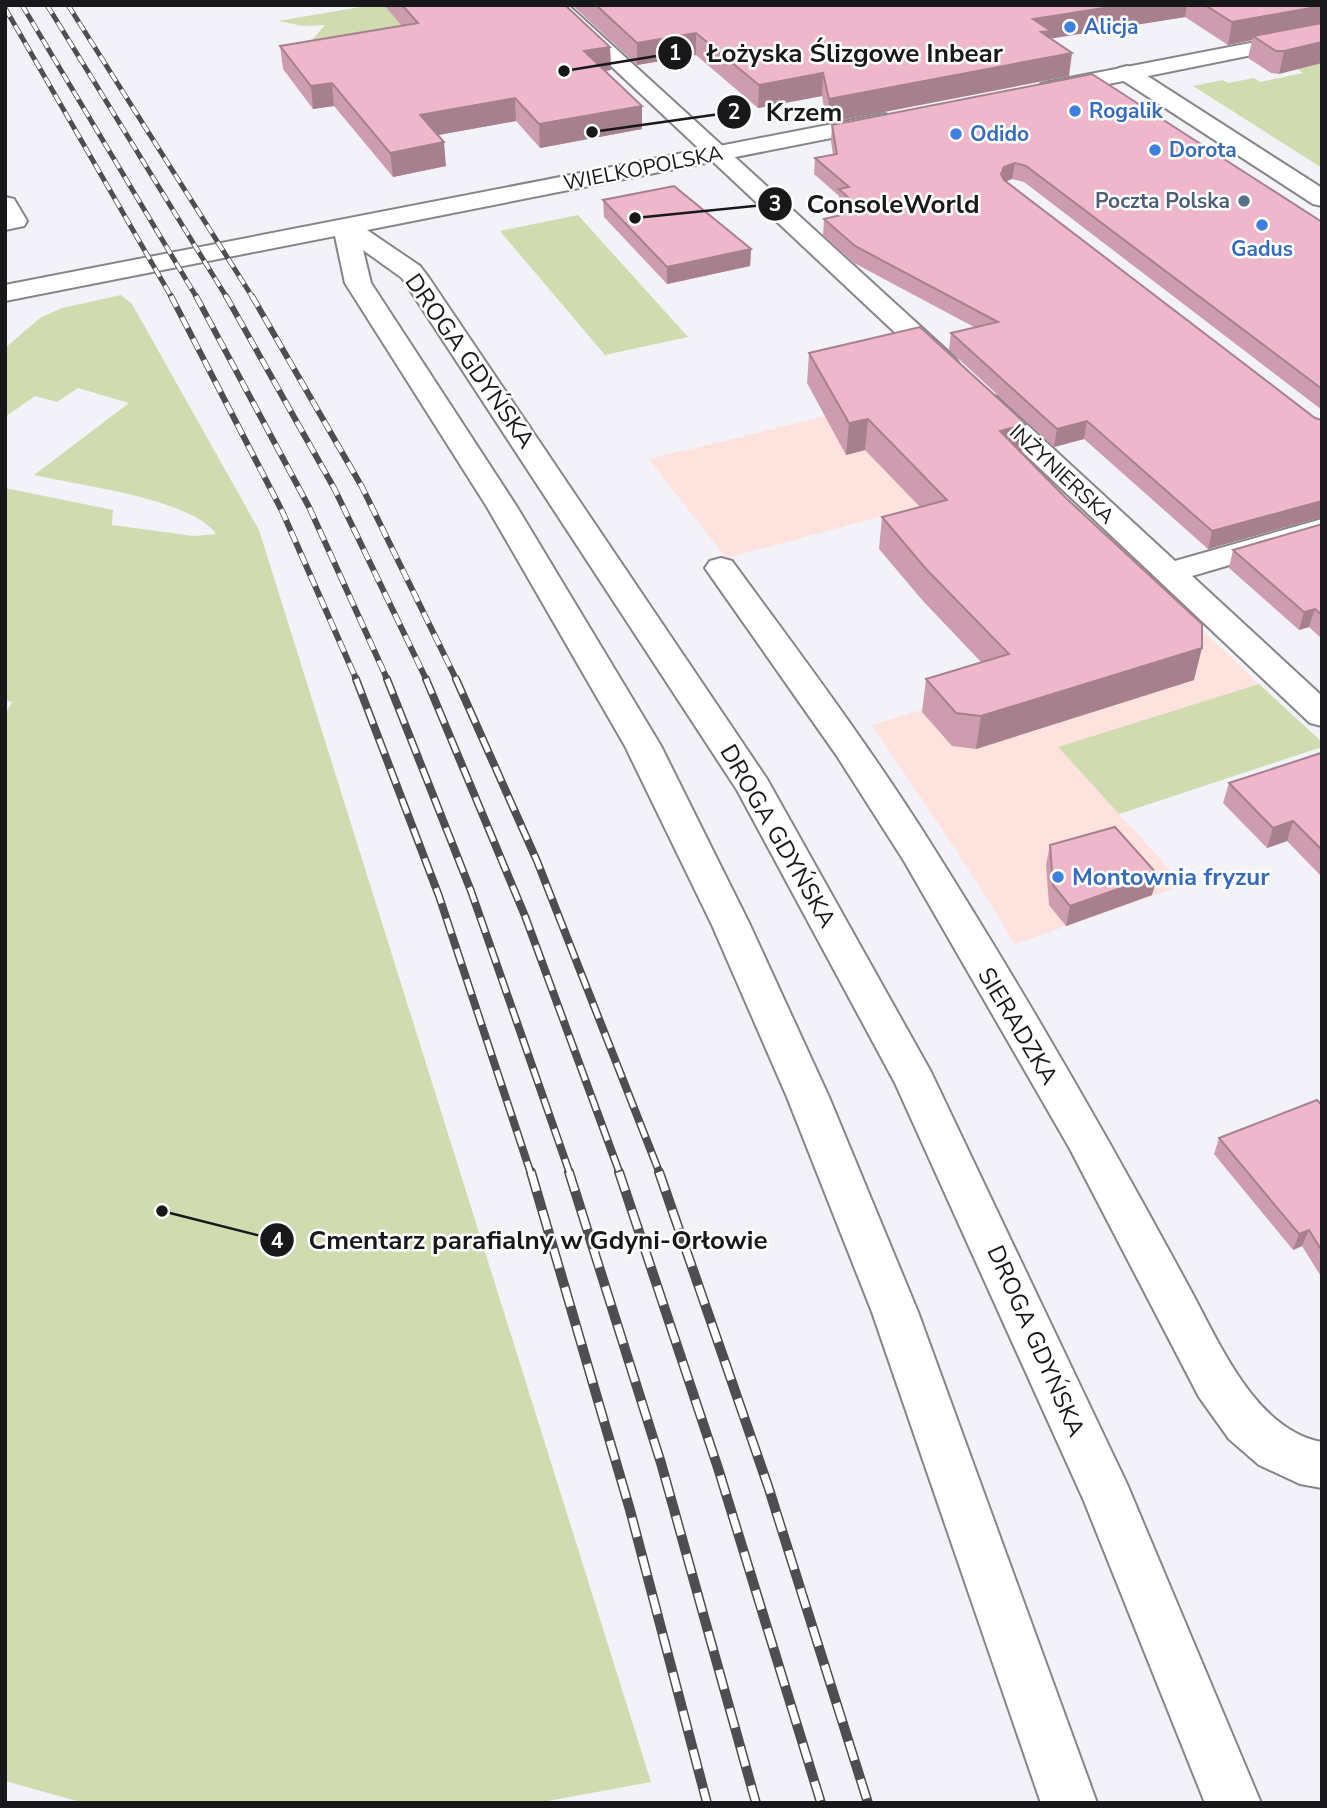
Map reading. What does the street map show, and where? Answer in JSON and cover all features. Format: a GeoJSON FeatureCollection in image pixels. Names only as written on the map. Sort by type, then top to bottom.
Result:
{"type":"FeatureCollection","features":[{"type":"Feature","properties":{"kind":"main road","name":"INŻYNIERSKA"},"geometry":{"type":"LineString","coordinates":[[556,5],[1322,715]]}},
{"type":"Feature","properties":{"kind":"main road"},"geometry":{"type":"LineString","coordinates":[[1034,92],[1322,34]]}},
{"type":"Feature","properties":{"kind":"main road"},"geometry":{"type":"LineString","coordinates":[[1127,73],[1322,199]]}},
{"type":"Feature","properties":{"kind":"main road","name":"WIELKOPOLSKA"},"geometry":{"type":"LineString","coordinates":[[5,293],[901,117]]}},
{"type":"Feature","properties":{"kind":"main road","name":"DROGA GDYŃSKA"},"geometry":{"type":"LineString","coordinates":[[345,226],[358,283],[502,507],[636,734],[731,925],[808,1097],[895,1312],[1069,1803]]}},
{"type":"Feature","properties":{"kind":"main road","name":"DROGA GDYŃSKA"},"geometry":{"type":"LineString","coordinates":[[345,226],[411,272],[420,284],[754,788],[922,1095],[1109,1500],[1233,1803]]}},
{"type":"Feature","properties":{"kind":"main road"},"geometry":{"type":"LineString","coordinates":[[1168,573],[1322,528]]}},
{"type":"Feature","properties":{"kind":"main road","name":"SIERADZKA"},"geometry":{"type":"LineString","coordinates":[[721,568],[850,748],[920,856],[1086,1139],[1216,1382],[1246,1424],[1276,1449],[1300,1461],[1322,1465]]}},
{"type":"Feature","properties":{"kind":"shaded area"},"geometry":{"type":"Polygon","coordinates":[[[942,388],[1037,475],[726,558],[649,459],[942,388]]]}},
{"type":"Feature","properties":{"kind":"shaded area"},"geometry":{"type":"Polygon","coordinates":[[[1198,626],[1259,684],[1058,747],[1184,885],[1015,944],[966,865],[872,725],[1198,626]]]}},
{"type":"Feature","properties":{"kind":"green space"},"geometry":{"type":"Polygon","coordinates":[[[372,5],[526,5],[311,41],[325,25],[303,26],[278,21],[372,5]]]}},
{"type":"Feature","properties":{"kind":"green space"},"geometry":{"type":"Polygon","coordinates":[[[1322,61],[1322,168],[1193,86],[1254,78],[1260,82],[1303,73],[1293,66],[1322,61]]]}},
{"type":"Feature","properties":{"kind":"green space"},"geometry":{"type":"Polygon","coordinates":[[[578,215],[688,337],[605,355],[500,231],[578,215]]]}},
{"type":"Feature","properties":{"kind":"green space"},"geometry":{"type":"Polygon","coordinates":[[[121,295],[132,304],[259,530],[651,1782],[537,1803],[84,1803],[5,1781],[5,715],[12,702],[5,700],[5,488],[113,510],[112,525],[194,536],[216,534],[203,522],[184,511],[132,495],[34,475],[129,403],[78,388],[57,402],[35,396],[5,417],[5,348],[40,318],[62,308],[121,295]]]}},
{"type":"Feature","properties":{"kind":"green space"},"geometry":{"type":"Polygon","coordinates":[[[1259,684],[1322,742],[1322,747],[1119,814],[1058,747],[1259,684]]]}},
{"type":"Feature","properties":{"kind":"building"},"geometry":{"type":"Polygon","coordinates":[[[402,5],[565,5],[610,47],[584,51],[642,106],[539,124],[515,98],[420,115],[444,142],[390,153],[332,83],[311,86],[280,46],[418,23],[402,5]]]}},
{"type":"Feature","properties":{"kind":"building"},"geometry":{"type":"Polygon","coordinates":[[[596,5],[1123,5],[1033,19],[1051,31],[1041,32],[1072,53],[829,99],[823,73],[759,85],[696,33],[637,43],[596,5]]]}},
{"type":"Feature","properties":{"kind":"building"},"geometry":{"type":"Polygon","coordinates":[[[1205,5],[1322,5],[1322,6],[1232,22],[1205,5]]]}},
{"type":"Feature","properties":{"kind":"building"},"geometry":{"type":"Polygon","coordinates":[[[1322,23],[1322,42],[1284,51],[1276,51],[1253,36],[1322,23]]]}},
{"type":"Feature","properties":{"kind":"building"},"geometry":{"type":"Polygon","coordinates":[[[1092,74],[1322,222],[1322,389],[1026,166],[1015,163],[1004,167],[1001,174],[1004,180],[1315,418],[1322,420],[1322,501],[1212,531],[1087,421],[1057,429],[951,333],[998,322],[855,246],[824,219],[862,210],[839,189],[849,187],[815,158],[837,154],[832,125],[1092,74]]]}},
{"type":"Feature","properties":{"kind":"building"},"geometry":{"type":"Polygon","coordinates":[[[674,186],[751,249],[667,267],[603,200],[674,186]]]}},
{"type":"Feature","properties":{"kind":"building"},"geometry":{"type":"Polygon","coordinates":[[[920,327],[1026,424],[1000,431],[1066,498],[1202,624],[1202,648],[981,716],[956,713],[926,679],[1009,654],[926,569],[882,517],[947,500],[868,419],[849,423],[809,353],[920,327]]]}},
{"type":"Feature","properties":{"kind":"building"},"geometry":{"type":"Polygon","coordinates":[[[1322,524],[1322,615],[1315,609],[1304,612],[1233,550],[1322,524]]]}},
{"type":"Feature","properties":{"kind":"building"},"geometry":{"type":"Polygon","coordinates":[[[1321,753],[1322,850],[1293,821],[1273,828],[1229,783],[1321,753]]]}},
{"type":"Feature","properties":{"kind":"building"},"geometry":{"type":"Polygon","coordinates":[[[1115,827],[1158,875],[1070,906],[1053,885],[1050,845],[1115,827]]]}},
{"type":"Feature","properties":{"kind":"building"},"geometry":{"type":"Polygon","coordinates":[[[1317,1100],[1322,1105],[1322,1251],[1309,1230],[1299,1234],[1219,1138],[1317,1100]]]}},
{"type":"Feature","properties":{"kind":"railway"},"geometry":{"type":"LineString","coordinates":[[22,5],[197,298]]}},
{"type":"Feature","properties":{"kind":"railway"},"geometry":{"type":"LineString","coordinates":[[47,5],[227,298]]}},
{"type":"Feature","properties":{"kind":"railway"},"geometry":{"type":"LineString","coordinates":[[68,5],[253,298]]}},
{"type":"Feature","properties":{"kind":"railway"},"geometry":{"type":"LineString","coordinates":[[5,8],[172,298]]}},
{"type":"Feature","properties":{"kind":"railway"},"geometry":{"type":"LineString","coordinates":[[171,296],[282,511],[357,681]]}},
{"type":"Feature","properties":{"kind":"railway"},"geometry":{"type":"LineString","coordinates":[[196,296],[309,507],[388,681]]}},
{"type":"Feature","properties":{"kind":"railway"},"geometry":{"type":"LineString","coordinates":[[226,296],[334,488],[427,681]]}},
{"type":"Feature","properties":{"kind":"railway"},"geometry":{"type":"LineString","coordinates":[[252,296],[362,487],[457,681]]}},
{"type":"Feature","properties":{"kind":"railway"},"geometry":{"type":"LineString","coordinates":[[356,679],[439,896],[531,1174]]}},
{"type":"Feature","properties":{"kind":"railway"},"geometry":{"type":"LineString","coordinates":[[387,679],[471,891],[570,1174]]}},
{"type":"Feature","properties":{"kind":"railway"},"geometry":{"type":"LineString","coordinates":[[426,679],[525,916],[620,1174]]}},
{"type":"Feature","properties":{"kind":"railway"},"geometry":{"type":"LineString","coordinates":[[456,679],[537,861],[660,1174]]}},
{"type":"Feature","properties":{"kind":"railway"},"geometry":{"type":"LineString","coordinates":[[531,1172],[630,1510],[707,1803]]}},
{"type":"Feature","properties":{"kind":"railway"},"geometry":{"type":"LineString","coordinates":[[569,1172],[661,1463],[756,1803]]}},
{"type":"Feature","properties":{"kind":"railway"},"geometry":{"type":"LineString","coordinates":[[619,1172],[718,1468],[821,1803]]}},
{"type":"Feature","properties":{"kind":"railway"},"geometry":{"type":"LineString","coordinates":[[659,1172],[768,1486],[868,1803]]}},
{"type":"Feature","properties":{"kind":"place","name":"Alicja"},"geometry":{"type":"Point","coordinates":[1070,27]}},
{"type":"Feature","properties":{"kind":"place","name":"Łożyska Ślizgowe Inbear"},"geometry":{"type":"Point","coordinates":[564,71]}},
{"type":"Feature","properties":{"kind":"place","name":"Rogalik"},"geometry":{"type":"Point","coordinates":[1075,111]}},
{"type":"Feature","properties":{"kind":"place","name":"Krzem"},"geometry":{"type":"Point","coordinates":[592,132]}},
{"type":"Feature","properties":{"kind":"place","name":"Odido"},"geometry":{"type":"Point","coordinates":[956,134]}},
{"type":"Feature","properties":{"kind":"place","name":"Dorota"},"geometry":{"type":"Point","coordinates":[1155,150]}},
{"type":"Feature","properties":{"kind":"place","name":"Poczta Polska"},"geometry":{"type":"Point","coordinates":[1244,201]}},
{"type":"Feature","properties":{"kind":"place","name":"ConsoleWorld"},"geometry":{"type":"Point","coordinates":[635,218]}},
{"type":"Feature","properties":{"kind":"place","name":"Gadus"},"geometry":{"type":"Point","coordinates":[1262,225]}},
{"type":"Feature","properties":{"kind":"place","name":"Montownia fryzur"},"geometry":{"type":"Point","coordinates":[1058,877]}},
{"type":"Feature","properties":{"kind":"place","name":"Cmentarz parafialny w Gdyni-Orłowie"},"geometry":{"type":"Point","coordinates":[162,1211]}}]}
